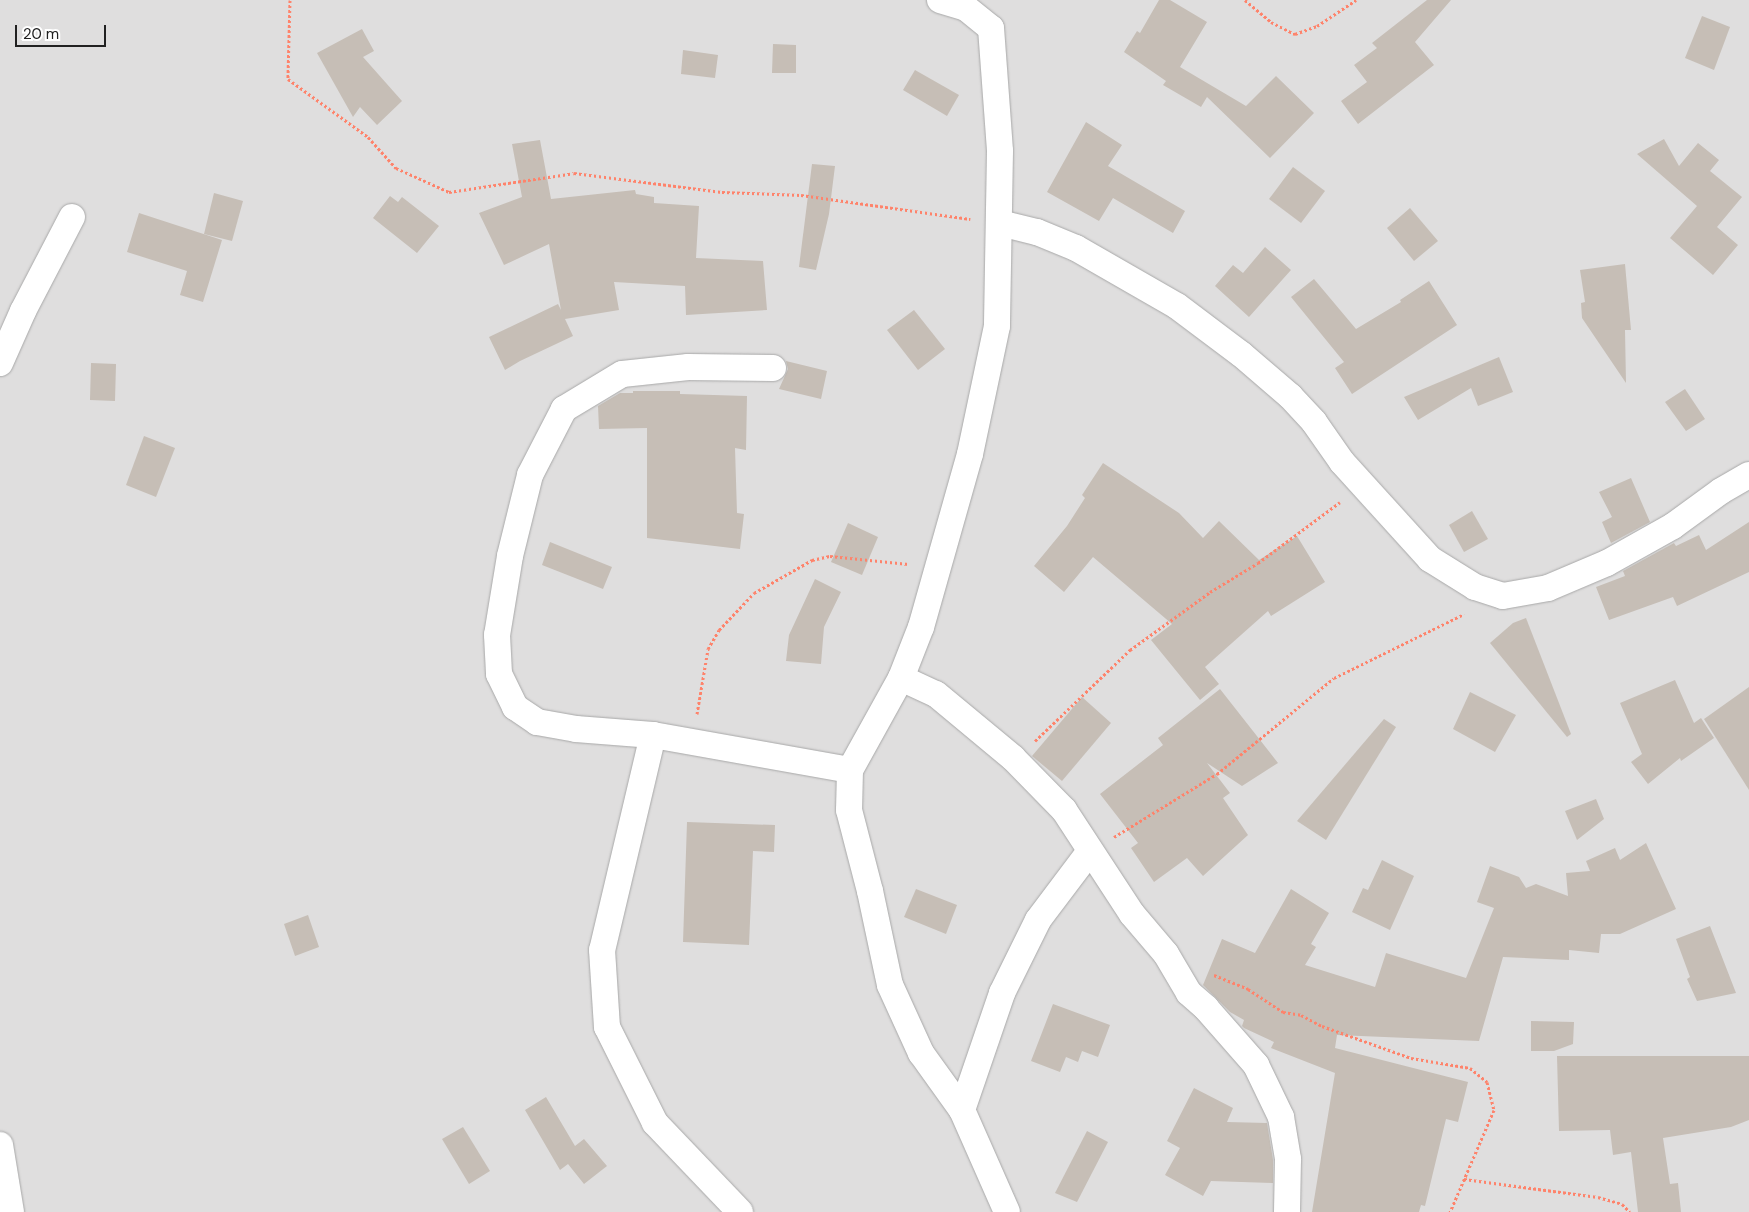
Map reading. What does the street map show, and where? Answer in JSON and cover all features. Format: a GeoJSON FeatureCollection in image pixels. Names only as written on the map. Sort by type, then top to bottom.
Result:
{"type":"FeatureCollection","features":[{"type":"Feature","properties":{"kind":"street"},"geometry":{"type":"LineString","coordinates":[[940,0],[966,8],[991,28],[1000,151],[997,326],[970,454],[921,627],[901,678],[850,770],[849,810],[870,891],[890,985],[921,1053],[962,1110],[1007,1212]]}},
{"type":"Feature","properties":{"kind":"street"},"geometry":{"type":"LineString","coordinates":[[0,363],[23,311],[72,217]]}},
{"type":"Feature","properties":{"kind":"street"},"geometry":{"type":"LineString","coordinates":[[1000,223],[1037,232],[1076,248],[1177,306],[1241,354],[1290,396],[1314,422],[1342,462],[1430,559],[1474,587],[1503,596],[1548,588],[1607,563],[1673,526],[1721,491],[1749,475]]}},
{"type":"Feature","properties":{"kind":"street"},"geometry":{"type":"LineString","coordinates":[[773,368],[688,367],[622,374],[564,409],[530,476],[510,556],[498,626],[499,674],[515,707],[537,722],[576,729],[653,735],[850,770]]}},
{"type":"Feature","properties":{"kind":"street"},"geometry":{"type":"LineString","coordinates":[[901,678],[936,694],[1013,758],[1064,810],[1132,914],[1166,954],[1189,993],[1206,1008],[1256,1065],[1281,1117],[1288,1159],[1287,1212]]}},
{"type":"Feature","properties":{"kind":"street"},"geometry":{"type":"LineString","coordinates":[[653,735],[602,950],[607,1027],[655,1123],[740,1212]]}},
{"type":"Feature","properties":{"kind":"street"},"geometry":{"type":"LineString","coordinates":[[962,1110],[1002,994],[1038,920],[1090,852]]}},
{"type":"Feature","properties":{"kind":"street"},"geometry":{"type":"LineString","coordinates":[[0,1145],[11,1212]]}},
{"type":"Feature","properties":{"kind":"path"},"geometry":{"type":"LineString","coordinates":[[290,0],[288,79],[368,137],[396,168],[449,192],[574,173],[722,192],[801,195],[1000,223]]}},
{"type":"Feature","properties":{"kind":"path"},"geometry":{"type":"LineString","coordinates":[[1245,0],[1271,22],[1295,34],[1317,26],[1356,0]]}},
{"type":"Feature","properties":{"kind":"path"},"geometry":{"type":"LineString","coordinates":[[1013,758],[1036,740],[1130,650],[1210,592],[1258,563],[1363,486]]}},
{"type":"Feature","properties":{"kind":"path"},"geometry":{"type":"LineString","coordinates":[[695,743],[697,701],[708,649],[719,630],[754,593],[812,560],[830,556],[867,561],[938,565]]}},
{"type":"Feature","properties":{"kind":"path"},"geometry":{"type":"LineString","coordinates":[[1090,852],[1217,774],[1334,678],[1416,636],[1503,596]]}},
{"type":"Feature","properties":{"kind":"path"},"geometry":{"type":"LineString","coordinates":[[1210,973],[1248,990],[1283,1012],[1301,1016],[1322,1026],[1411,1058],[1470,1068],[1487,1082],[1494,1110],[1450,1212]]}},
{"type":"Feature","properties":{"kind":"path"},"geometry":{"type":"LineString","coordinates":[[1464,1179],[1598,1197],[1622,1204],[1630,1212]]}},
{"type":"Feature","properties":{"kind":"shaded area"},"geometry":{"type":"Polygon","coordinates":[[[0,0],[1749,0],[1749,1212],[0,1212],[0,0]]]}},
{"type":"Feature","properties":{"kind":"building"},"geometry":{"type":"Polygon","coordinates":[[[1159,0],[1170,0],[1207,22],[1180,67],[1246,106],[1276,76],[1314,113],[1270,158],[1207,97],[1201,107],[1163,85],[1166,81],[1124,52],[1137,31],[1140,33],[1159,0]]]}},
{"type":"Feature","properties":{"kind":"building"},"geometry":{"type":"Polygon","coordinates":[[[1427,0],[1451,0],[1415,42],[1434,65],[1358,124],[1341,101],[1367,82],[1354,65],[1377,48],[1372,43],[1427,0]]]}},
{"type":"Feature","properties":{"kind":"building"},"geometry":{"type":"Polygon","coordinates":[[[1702,16],[1730,27],[1714,70],[1685,58],[1702,16]]]}},
{"type":"Feature","properties":{"kind":"building"},"geometry":{"type":"Polygon","coordinates":[[[362,29],[374,51],[363,57],[402,101],[377,125],[360,107],[353,117],[317,53],[362,29]]]}},
{"type":"Feature","properties":{"kind":"building"},"geometry":{"type":"Polygon","coordinates":[[[773,44],[796,45],[796,73],[772,73],[773,44]]]}},
{"type":"Feature","properties":{"kind":"building"},"geometry":{"type":"Polygon","coordinates":[[[683,50],[718,55],[715,78],[681,74],[683,50]]]}},
{"type":"Feature","properties":{"kind":"building"},"geometry":{"type":"Polygon","coordinates":[[[915,70],[959,95],[947,116],[903,90],[915,70]]]}},
{"type":"Feature","properties":{"kind":"building"},"geometry":{"type":"Polygon","coordinates":[[[1086,122],[1122,145],[1108,166],[1185,211],[1173,233],[1113,198],[1099,221],[1047,192],[1086,122]]]}},
{"type":"Feature","properties":{"kind":"building"},"geometry":{"type":"Polygon","coordinates":[[[1664,139],[1679,166],[1698,143],[1719,160],[1710,171],[1742,197],[1717,227],[1738,245],[1713,275],[1670,238],[1697,206],[1637,154],[1664,139]]]}},
{"type":"Feature","properties":{"kind":"building"},"geometry":{"type":"Polygon","coordinates":[[[540,140],[551,199],[635,190],[636,194],[654,197],[654,203],[699,206],[696,258],[763,261],[767,310],[686,315],[685,286],[614,282],[619,310],[565,319],[573,336],[505,370],[489,337],[558,304],[561,310],[549,244],[504,265],[479,213],[522,197],[512,144],[540,140]]]}},
{"type":"Feature","properties":{"kind":"building"},"geometry":{"type":"Polygon","coordinates":[[[812,164],[835,166],[829,214],[816,270],[799,267],[812,164]]]}},
{"type":"Feature","properties":{"kind":"building"},"geometry":{"type":"Polygon","coordinates":[[[1293,167],[1325,191],[1301,223],[1269,199],[1293,167]]]}},
{"type":"Feature","properties":{"kind":"building"},"geometry":{"type":"Polygon","coordinates":[[[214,193],[243,201],[232,241],[204,234],[214,193]]]}},
{"type":"Feature","properties":{"kind":"building"},"geometry":{"type":"Polygon","coordinates":[[[390,196],[398,202],[402,197],[439,226],[417,253],[373,218],[390,196]]]}},
{"type":"Feature","properties":{"kind":"building"},"geometry":{"type":"Polygon","coordinates":[[[1410,208],[1438,241],[1414,261],[1387,228],[1410,208]]]}},
{"type":"Feature","properties":{"kind":"building"},"geometry":{"type":"Polygon","coordinates":[[[139,213],[222,240],[203,302],[180,295],[187,271],[127,252],[139,213]]]}},
{"type":"Feature","properties":{"kind":"building"},"geometry":{"type":"Polygon","coordinates":[[[1265,247],[1291,270],[1249,317],[1215,286],[1233,265],[1243,273],[1265,247]]]}},
{"type":"Feature","properties":{"kind":"building"},"geometry":{"type":"Polygon","coordinates":[[[1625,264],[1631,330],[1625,330],[1626,383],[1582,318],[1581,303],[1585,302],[1580,270],[1625,264]]]}},
{"type":"Feature","properties":{"kind":"building"},"geometry":{"type":"Polygon","coordinates":[[[1314,279],[1356,329],[1401,302],[1400,300],[1429,281],[1457,325],[1352,394],[1335,368],[1344,362],[1291,297],[1314,279]]]}},
{"type":"Feature","properties":{"kind":"building"},"geometry":{"type":"Polygon","coordinates":[[[914,310],[945,349],[918,370],[887,330],[914,310]]]}},
{"type":"Feature","properties":{"kind":"building"},"geometry":{"type":"Polygon","coordinates":[[[1499,357],[1513,392],[1478,406],[1471,388],[1418,420],[1404,397],[1499,357]]]}},
{"type":"Feature","properties":{"kind":"building"},"geometry":{"type":"Polygon","coordinates":[[[786,361],[827,371],[821,399],[779,389],[788,369],[786,361]]]}},
{"type":"Feature","properties":{"kind":"building"},"geometry":{"type":"Polygon","coordinates":[[[91,363],[116,364],[115,401],[90,400],[91,363]]]}},
{"type":"Feature","properties":{"kind":"building"},"geometry":{"type":"Polygon","coordinates":[[[1685,389],[1705,419],[1686,431],[1665,402],[1685,389]]]}},
{"type":"Feature","properties":{"kind":"building"},"geometry":{"type":"Polygon","coordinates":[[[633,391],[680,391],[680,394],[747,396],[746,450],[735,448],[737,513],[744,514],[740,549],[647,538],[647,428],[599,429],[598,406],[620,393],[633,393],[633,391]]]}},
{"type":"Feature","properties":{"kind":"building"},"geometry":{"type":"Polygon","coordinates":[[[144,436],[175,448],[156,497],[126,485],[144,436]]]}},
{"type":"Feature","properties":{"kind":"building"},"geometry":{"type":"Polygon","coordinates":[[[1103,463],[1179,513],[1203,538],[1219,521],[1259,560],[1297,536],[1325,582],[1271,616],[1268,611],[1205,667],[1219,684],[1200,700],[1151,640],[1172,624],[1093,557],[1064,592],[1034,566],[1067,526],[1085,498],[1082,495],[1103,463]]]}},
{"type":"Feature","properties":{"kind":"building"},"geometry":{"type":"Polygon","coordinates":[[[1631,478],[1650,522],[1611,543],[1602,522],[1612,517],[1599,492],[1631,478]]]}},
{"type":"Feature","properties":{"kind":"building"},"geometry":{"type":"Polygon","coordinates":[[[1472,511],[1488,539],[1464,552],[1449,525],[1472,511]]]}},
{"type":"Feature","properties":{"kind":"building"},"geometry":{"type":"Polygon","coordinates":[[[1749,522],[1749,572],[1677,606],[1673,597],[1609,620],[1596,587],[1625,576],[1623,571],[1674,543],[1676,546],[1699,535],[1706,550],[1749,522]]]}},
{"type":"Feature","properties":{"kind":"building"},"geometry":{"type":"Polygon","coordinates":[[[848,523],[878,537],[862,575],[831,562],[848,523]]]}},
{"type":"Feature","properties":{"kind":"building"},"geometry":{"type":"Polygon","coordinates":[[[550,542],[612,567],[603,589],[542,565],[550,542]]]}},
{"type":"Feature","properties":{"kind":"building"},"geometry":{"type":"Polygon","coordinates":[[[815,579],[841,592],[824,627],[821,664],[786,661],[789,635],[815,579]]]}},
{"type":"Feature","properties":{"kind":"building"},"geometry":{"type":"Polygon","coordinates":[[[1526,618],[1571,734],[1567,737],[1490,643],[1513,623],[1526,618]]]}},
{"type":"Feature","properties":{"kind":"building"},"geometry":{"type":"Polygon","coordinates":[[[1675,680],[1694,723],[1701,718],[1714,738],[1681,761],[1680,758],[1648,784],[1631,762],[1642,754],[1620,703],[1675,680]]]}},
{"type":"Feature","properties":{"kind":"building"},"geometry":{"type":"Polygon","coordinates":[[[1749,687],[1749,790],[1704,719],[1749,687]]]}},
{"type":"Feature","properties":{"kind":"building"},"geometry":{"type":"Polygon","coordinates":[[[1220,689],[1278,763],[1242,786],[1207,763],[1230,793],[1223,798],[1248,835],[1203,876],[1187,858],[1154,882],[1131,848],[1138,843],[1100,794],[1163,745],[1158,738],[1220,689]]]}},
{"type":"Feature","properties":{"kind":"building"},"geometry":{"type":"Polygon","coordinates":[[[1470,692],[1516,715],[1495,752],[1453,729],[1470,692]]]}},
{"type":"Feature","properties":{"kind":"building"},"geometry":{"type":"Polygon","coordinates":[[[1082,697],[1111,723],[1062,781],[1032,756],[1082,697]]]}},
{"type":"Feature","properties":{"kind":"building"},"geometry":{"type":"Polygon","coordinates":[[[1384,719],[1396,727],[1326,840],[1297,821],[1384,719]]]}},
{"type":"Feature","properties":{"kind":"building"},"geometry":{"type":"Polygon","coordinates":[[[1596,799],[1604,819],[1577,840],[1565,811],[1596,799]]]}},
{"type":"Feature","properties":{"kind":"building"},"geometry":{"type":"Polygon","coordinates":[[[687,822],[775,825],[774,852],[753,851],[749,945],[683,942],[687,822]]]}},
{"type":"Feature","properties":{"kind":"building"},"geometry":{"type":"Polygon","coordinates":[[[1646,843],[1676,909],[1620,934],[1601,934],[1599,953],[1569,950],[1569,960],[1503,957],[1479,1041],[1337,1035],[1335,1048],[1468,1082],[1458,1122],[1446,1119],[1425,1206],[1421,1205],[1419,1212],[1312,1212],[1335,1073],[1271,1048],[1274,1042],[1244,1028],[1242,1026],[1244,1020],[1230,1012],[1203,985],[1222,939],[1255,953],[1291,889],[1329,913],[1311,944],[1316,947],[1305,965],[1375,987],[1386,953],[1466,978],[1494,908],[1477,902],[1490,866],[1519,877],[1526,888],[1536,884],[1568,896],[1566,873],[1590,871],[1586,861],[1615,848],[1620,860],[1646,843]]]}},
{"type":"Feature","properties":{"kind":"building"},"geometry":{"type":"Polygon","coordinates":[[[1382,860],[1414,876],[1390,930],[1352,912],[1363,888],[1368,890],[1382,860]]]}},
{"type":"Feature","properties":{"kind":"building"},"geometry":{"type":"Polygon","coordinates":[[[916,889],[957,905],[946,934],[904,917],[916,889]]]}},
{"type":"Feature","properties":{"kind":"building"},"geometry":{"type":"Polygon","coordinates":[[[308,915],[319,947],[295,956],[284,924],[308,915]]]}},
{"type":"Feature","properties":{"kind":"building"},"geometry":{"type":"Polygon","coordinates":[[[1710,926],[1736,993],[1697,1001],[1687,979],[1690,977],[1676,939],[1710,926]]]}},
{"type":"Feature","properties":{"kind":"building"},"geometry":{"type":"Polygon","coordinates":[[[1053,1004],[1110,1025],[1098,1057],[1082,1051],[1078,1062],[1066,1057],[1060,1072],[1031,1061],[1053,1004]]]}},
{"type":"Feature","properties":{"kind":"building"},"geometry":{"type":"Polygon","coordinates":[[[1531,1021],[1574,1022],[1573,1044],[1554,1051],[1531,1051],[1531,1021]]]}},
{"type":"Feature","properties":{"kind":"building"},"geometry":{"type":"Polygon","coordinates":[[[1557,1056],[1749,1056],[1749,1120],[1731,1127],[1663,1138],[1670,1184],[1678,1183],[1681,1212],[1638,1212],[1631,1152],[1613,1155],[1610,1130],[1559,1131],[1557,1056]]]}},
{"type":"Feature","properties":{"kind":"building"},"geometry":{"type":"Polygon","coordinates":[[[1194,1088],[1233,1108],[1227,1122],[1267,1123],[1273,1160],[1273,1183],[1211,1181],[1203,1196],[1165,1175],[1180,1148],[1167,1141],[1194,1088]]]}},
{"type":"Feature","properties":{"kind":"building"},"geometry":{"type":"Polygon","coordinates":[[[546,1097],[575,1146],[584,1139],[607,1166],[584,1184],[568,1164],[560,1170],[525,1110],[546,1097]]]}},
{"type":"Feature","properties":{"kind":"building"},"geometry":{"type":"Polygon","coordinates":[[[463,1127],[490,1171],[469,1184],[442,1139],[463,1127]]]}},
{"type":"Feature","properties":{"kind":"building"},"geometry":{"type":"Polygon","coordinates":[[[1087,1131],[1108,1142],[1077,1202],[1055,1193],[1087,1131]]]}}]}
